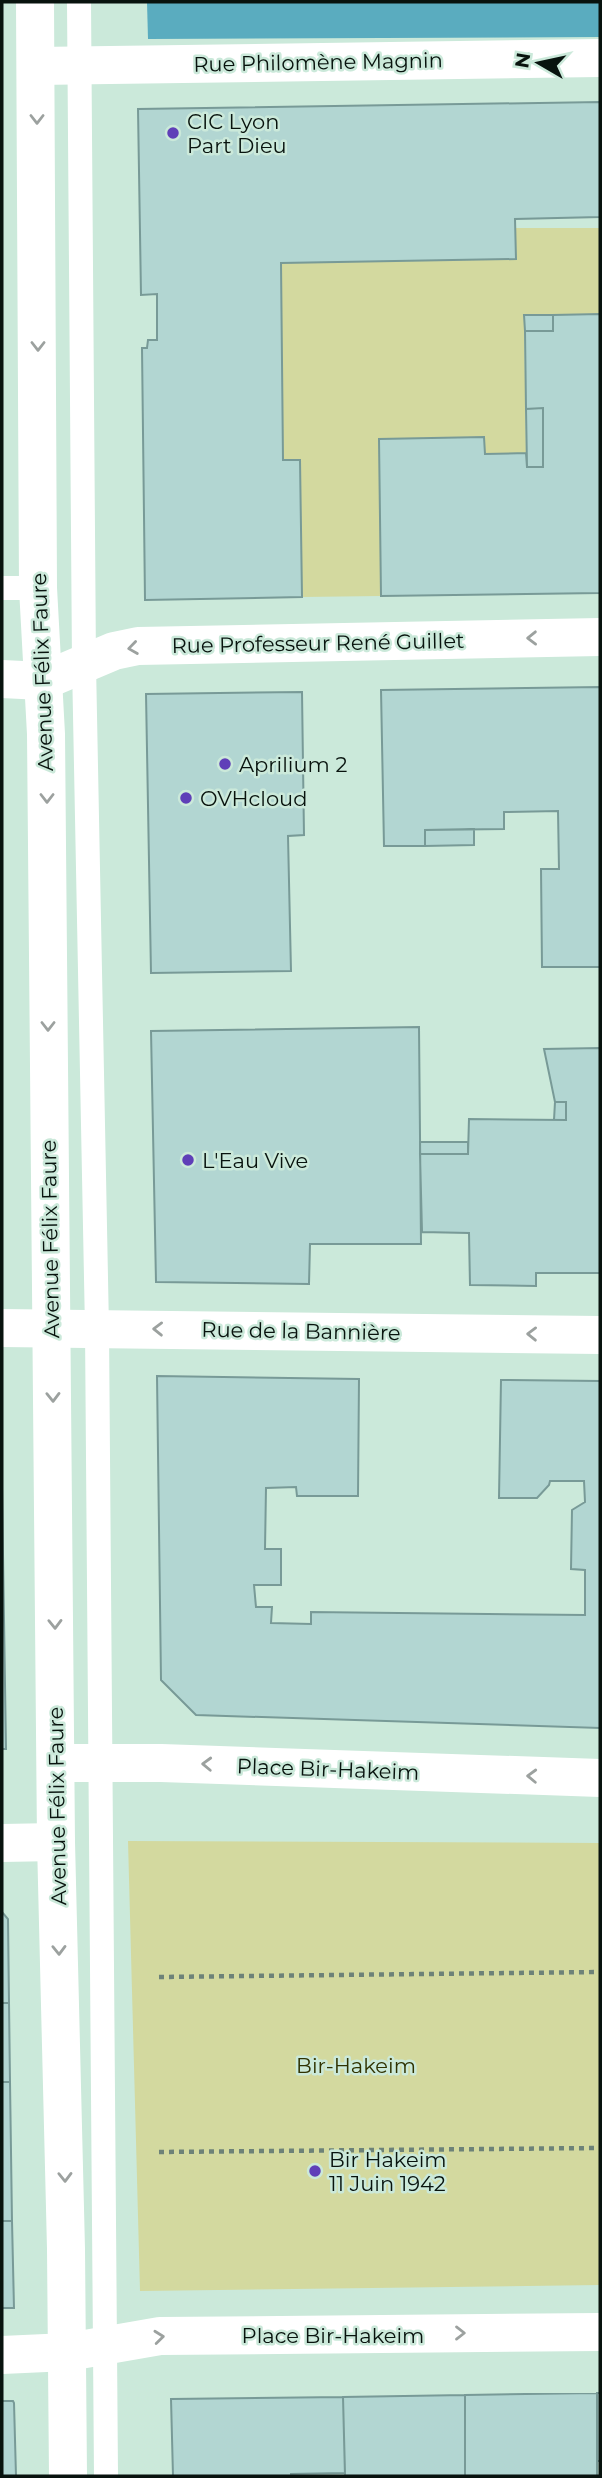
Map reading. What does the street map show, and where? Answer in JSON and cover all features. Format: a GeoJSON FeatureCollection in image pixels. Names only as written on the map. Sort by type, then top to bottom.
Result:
{"type":"FeatureCollection","features":[{"type":"Feature","properties":{"kind":"street","name":"Avenue Félix Faure"},"geometry":{"type":"LineString","coordinates":[[35,2],[37,66],[20,587],[43,681],[46,734],[50,1328],[68,2476]]}},
{"type":"Feature","properties":{"kind":"street","name":"Rue Philomène Magnin"},"geometry":{"type":"LineString","coordinates":[[37,66],[600,58]]}},
{"type":"Feature","properties":{"kind":"street","name":"Rue Professeur René Guillet"},"geometry":{"type":"LineString","coordinates":[[43,681],[114,651],[138,646],[600,637]]}},
{"type":"Feature","properties":{"kind":"street"},"geometry":{"type":"LineString","coordinates":[[2,679],[43,681]]}},
{"type":"Feature","properties":{"kind":"street","name":"Rue de la Bannière"},"geometry":{"type":"LineString","coordinates":[[2,1328],[600,1335]]}},
{"type":"Feature","properties":{"kind":"street","name":"Place Bir-Hakeim"},"geometry":{"type":"LineString","coordinates":[[57,1763],[161,1763],[600,1778]]}},
{"type":"Feature","properties":{"kind":"street"},"geometry":{"type":"LineString","coordinates":[[2,1843],[57,1842]]}},
{"type":"Feature","properties":{"kind":"street","name":"Place Bir-Hakeim"},"geometry":{"type":"LineString","coordinates":[[2,2355],[68,2352],[160,2336],[600,2332]]}},
{"type":"Feature","properties":{"kind":"lane","name":"Avenue Félix Faure"},"geometry":{"type":"LineString","coordinates":[[79,2],[84,664],[97,1328],[106,2476]]}},
{"type":"Feature","properties":{"kind":"path"},"geometry":{"type":"LineString","coordinates":[[159,1977],[600,1972]]}},
{"type":"Feature","properties":{"kind":"path"},"geometry":{"type":"LineString","coordinates":[[159,2152],[600,2148]]}},
{"type":"Feature","properties":{"kind":"green space"},"geometry":{"type":"Polygon","coordinates":[[[515,228],[600,228],[600,314],[524,316],[526,453],[485,454],[483,437],[379,439],[381,596],[302,597],[300,460],[283,460],[281,263],[515,259],[515,228]]]}},
{"type":"Feature","properties":{"kind":"green space","name":"Bir-Hakeim"},"geometry":{"type":"Polygon","coordinates":[[[128,1841],[600,1843],[600,2285],[140,2291],[128,1841]]]}},
{"type":"Feature","properties":{"kind":"water"},"geometry":{"type":"Polygon","coordinates":[[[147,2],[600,2],[600,37],[148,39],[147,2]]]}},
{"type":"Feature","properties":{"kind":"building"},"geometry":{"type":"Polygon","coordinates":[[[600,102],[600,217],[515,219],[516,259],[281,263],[283,460],[300,460],[302,597],[145,600],[142,348],[147,348],[148,340],[157,340],[157,294],[141,295],[138,109],[600,102]]]}},
{"type":"Feature","properties":{"kind":"building"},"geometry":{"type":"Polygon","coordinates":[[[600,314],[600,593],[381,596],[379,439],[484,437],[485,454],[526,453],[527,467],[543,467],[543,408],[526,409],[525,331],[553,331],[553,315],[600,314]]]}},
{"type":"Feature","properties":{"kind":"building"},"geometry":{"type":"Polygon","coordinates":[[[524,315],[553,315],[553,331],[525,331],[524,315]]]}},
{"type":"Feature","properties":{"kind":"building"},"geometry":{"type":"Polygon","coordinates":[[[543,408],[543,467],[527,467],[526,409],[543,408]]]}},
{"type":"Feature","properties":{"kind":"building"},"geometry":{"type":"Polygon","coordinates":[[[600,687],[600,967],[542,967],[541,869],[559,869],[558,811],[504,812],[504,829],[425,830],[425,846],[384,846],[381,690],[600,687]]]}},
{"type":"Feature","properties":{"kind":"building","name":"Aprilium 2"},"geometry":{"type":"Polygon","coordinates":[[[302,692],[304,835],[288,836],[291,971],[151,973],[146,694],[302,692]]]}},
{"type":"Feature","properties":{"kind":"building"},"geometry":{"type":"Polygon","coordinates":[[[474,829],[474,845],[425,846],[425,830],[474,829]]]}},
{"type":"Feature","properties":{"kind":"building"},"geometry":{"type":"Polygon","coordinates":[[[419,1027],[421,1244],[310,1244],[309,1284],[156,1282],[151,1031],[419,1027]]]}},
{"type":"Feature","properties":{"kind":"building"},"geometry":{"type":"Polygon","coordinates":[[[600,1048],[600,1273],[536,1273],[536,1286],[470,1285],[469,1233],[422,1232],[420,1154],[468,1154],[469,1119],[566,1120],[566,1102],[555,1102],[544,1049],[600,1048]]]}},
{"type":"Feature","properties":{"kind":"building"},"geometry":{"type":"Polygon","coordinates":[[[555,1102],[566,1102],[566,1120],[554,1120],[555,1102]]]}},
{"type":"Feature","properties":{"kind":"building"},"geometry":{"type":"Polygon","coordinates":[[[420,1142],[468,1142],[468,1154],[420,1154],[420,1142]]]}},
{"type":"Feature","properties":{"kind":"building"},"geometry":{"type":"Polygon","coordinates":[[[157,1376],[359,1379],[358,1496],[297,1496],[296,1487],[266,1488],[265,1549],[281,1549],[281,1585],[254,1585],[256,1607],[272,1607],[271,1623],[311,1624],[311,1612],[585,1615],[585,1570],[571,1569],[572,1510],[585,1502],[584,1481],[550,1481],[537,1498],[499,1498],[501,1380],[600,1381],[600,1728],[196,1715],[161,1680],[157,1376]]]}},
{"type":"Feature","properties":{"kind":"building"},"geometry":{"type":"Polygon","coordinates":[[[2,1488],[3,1554],[6,1749],[2,1749],[2,1488]]]}},
{"type":"Feature","properties":{"kind":"building"},"geometry":{"type":"Polygon","coordinates":[[[2,1912],[8,1919],[9,2003],[2,2003],[2,1912]]]}},
{"type":"Feature","properties":{"kind":"building"},"geometry":{"type":"Polygon","coordinates":[[[2,2003],[9,2003],[10,2082],[2,2082],[2,2003]]]}},
{"type":"Feature","properties":{"kind":"building"},"geometry":{"type":"Polygon","coordinates":[[[2,2082],[10,2082],[12,2221],[2,2221],[2,2082]]]}},
{"type":"Feature","properties":{"kind":"building"},"geometry":{"type":"Polygon","coordinates":[[[2,2221],[12,2221],[14,2308],[2,2308],[2,2221]]]}},
{"type":"Feature","properties":{"kind":"building"},"geometry":{"type":"Polygon","coordinates":[[[597,2393],[597,2476],[465,2476],[465,2395],[597,2393]]]}},
{"type":"Feature","properties":{"kind":"building"},"geometry":{"type":"Polygon","coordinates":[[[597,2393],[600,2393],[600,2461],[597,2461],[597,2393]]]}},
{"type":"Feature","properties":{"kind":"building"},"geometry":{"type":"Polygon","coordinates":[[[465,2395],[465,2476],[345,2476],[343,2397],[465,2395]]]}},
{"type":"Feature","properties":{"kind":"building"},"geometry":{"type":"Polygon","coordinates":[[[343,2397],[345,2473],[173,2476],[171,2399],[343,2397]]]}},
{"type":"Feature","properties":{"kind":"building"},"geometry":{"type":"Polygon","coordinates":[[[2,2401],[14,2403],[16,2476],[2,2476],[2,2401]]]}},
{"type":"Feature","properties":{"kind":"place","name":"CIC Lyon Part Dieu"},"geometry":{"type":"Point","coordinates":[173,133]}},
{"type":"Feature","properties":{"kind":"place","name":"Aprilium 2"},"geometry":{"type":"Point","coordinates":[225,764]}},
{"type":"Feature","properties":{"kind":"place","name":"OVHcloud"},"geometry":{"type":"Point","coordinates":[186,798]}},
{"type":"Feature","properties":{"kind":"place","name":"L'Eau Vive"},"geometry":{"type":"Point","coordinates":[188,1160]}},
{"type":"Feature","properties":{"kind":"place","name":"Bir Hakeim 11 Juin 1942"},"geometry":{"type":"Point","coordinates":[315,2171]}}]}
